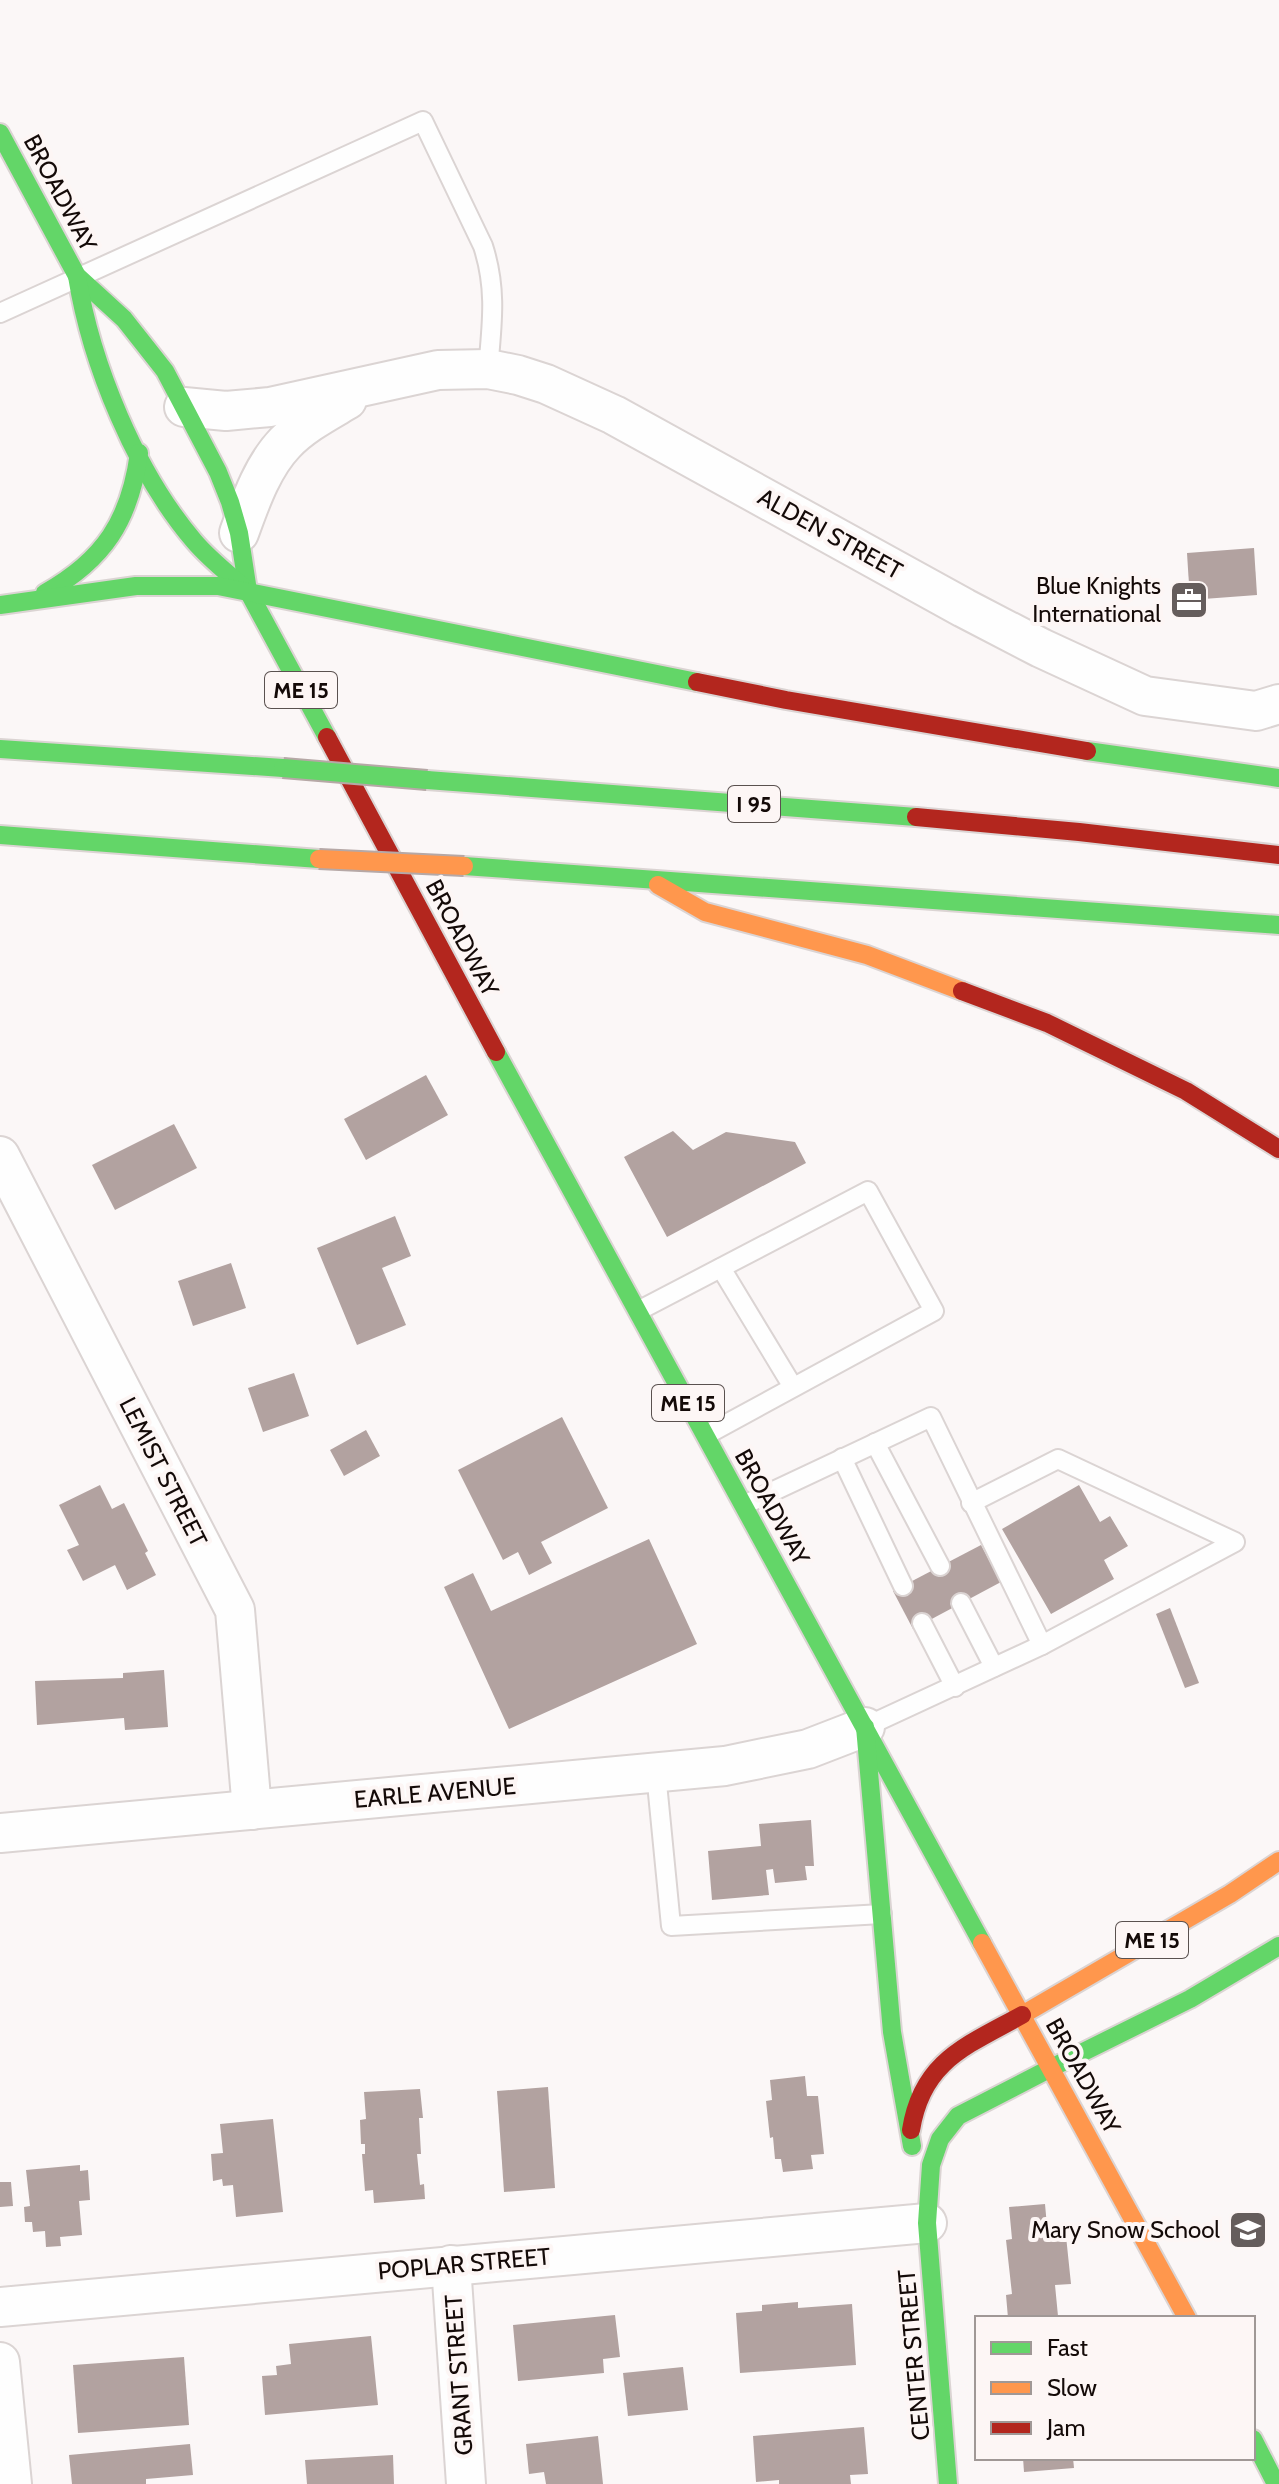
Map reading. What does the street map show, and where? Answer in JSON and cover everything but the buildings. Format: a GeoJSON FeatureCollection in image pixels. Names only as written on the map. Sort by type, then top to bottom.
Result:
{"type":"FeatureCollection","features":[{"type":"Feature","properties":{"kind":"main road","name":"BROADWAY"},"geometry":{"type":"LineString","coordinates":[[0,133],[77,276],[146,344],[165,371],[218,472],[239,533],[248,591]]}},
{"type":"Feature","properties":{"kind":"main road","name":"BROADWAY"},"geometry":{"type":"LineString","coordinates":[[77,276],[81,306],[96,362],[139,453],[177,520],[196,543],[248,591],[1186,2316]]}},
{"type":"Feature","properties":{"kind":"main road"},"geometry":{"type":"LineString","coordinates":[[8,604],[68,582],[103,551],[127,509],[139,453]]}},
{"type":"Feature","properties":{"kind":"main road"},"geometry":{"type":"LineString","coordinates":[[8,604],[164,584],[218,586],[786,700],[1037,744],[1279,778]]}},
{"type":"Feature","properties":{"kind":"main road","name":"I 95"},"geometry":{"type":"LineString","coordinates":[[0,749],[889,815],[1079,832],[1279,855]]}},
{"type":"Feature","properties":{"kind":"main road"},"geometry":{"type":"LineString","coordinates":[[0,835],[319,859],[646,878],[1279,925]]}},
{"type":"Feature","properties":{"kind":"main road"},"geometry":{"type":"LineString","coordinates":[[646,878],[705,912],[867,955],[1047,1023],[1186,1091],[1279,1149]]}},
{"type":"Feature","properties":{"kind":"main road"},"geometry":{"type":"LineString","coordinates":[[865,1727],[898,2077],[912,2146]]}},
{"type":"Feature","properties":{"kind":"main road","name":"ME 15"},"geometry":{"type":"LineString","coordinates":[[1022,2015],[1230,1894],[1279,1861]]}},
{"type":"Feature","properties":{"kind":"main road","name":"CENTER STREET"},"geometry":{"type":"LineString","coordinates":[[927,2223],[930,2172],[939,2138],[947,2126],[971,2108],[1190,1999],[1279,1946]]}},
{"type":"Feature","properties":{"kind":"main road","name":"CENTER STREET"},"geometry":{"type":"LineString","coordinates":[[948,2484],[927,2223],[912,2146],[914,2109],[927,2078],[948,2059],[1022,2015]]}},
{"type":"Feature","properties":{"kind":"main road"},"geometry":{"type":"LineString","coordinates":[[1255,2443],[1276,2484]]}},
{"type":"Feature","properties":{"kind":"street","name":"ALDEN STREET"},"geometry":{"type":"LineString","coordinates":[[184,407],[248,410],[438,370],[488,369],[546,384],[581,399],[964,608],[1145,696],[1256,711],[1279,704]]}},
{"type":"Feature","properties":{"kind":"street","name":"ALDEN STREET"},"geometry":{"type":"LineString","coordinates":[[239,533],[261,479],[283,444],[320,416],[381,383]]}},
{"type":"Feature","properties":{"kind":"street","name":"LEMIST STREET"},"geometry":{"type":"LineString","coordinates":[[0,1156],[235,1610],[252,1810]]}},
{"type":"Feature","properties":{"kind":"street","name":"EARLE AVENUE"},"geometry":{"type":"LineString","coordinates":[[0,1833],[656,1773],[770,1759],[808,1749],[865,1727]]}},
{"type":"Feature","properties":{"kind":"street","name":"POPLAR STREET"},"geometry":{"type":"LineString","coordinates":[[0,2307],[927,2223]]}},
{"type":"Feature","properties":{"kind":"street","name":"GRANT STREET"},"geometry":{"type":"LineString","coordinates":[[451,2265],[466,2484]]}},
{"type":"Feature","properties":{"kind":"street"},"geometry":{"type":"LineString","coordinates":[[0,2362],[12,2484]]}},
{"type":"Feature","properties":{"kind":"lane"},"geometry":{"type":"LineString","coordinates":[[0,313],[423,121],[483,246],[489,266],[493,310],[488,369]]}},
{"type":"Feature","properties":{"kind":"lane"},"geometry":{"type":"LineString","coordinates":[[638,1311],[868,1191],[934,1311],[706,1435]]}},
{"type":"Feature","properties":{"kind":"lane"},"geometry":{"type":"LineString","coordinates":[[721,1268],[793,1387]]}},
{"type":"Feature","properties":{"kind":"lane"},"geometry":{"type":"LineString","coordinates":[[744,1505],[931,1417],[1042,1645]]}},
{"type":"Feature","properties":{"kind":"lane"},"geometry":{"type":"LineString","coordinates":[[875,1443],[940,1566]]}},
{"type":"Feature","properties":{"kind":"lane"},"geometry":{"type":"LineString","coordinates":[[842,1458],[903,1586]]}},
{"type":"Feature","properties":{"kind":"lane"},"geometry":{"type":"LineString","coordinates":[[865,1727],[1042,1645],[1235,1542],[1058,1459],[971,1503]]}},
{"type":"Feature","properties":{"kind":"lane"},"geometry":{"type":"LineString","coordinates":[[961,1603],[994,1667]]}},
{"type":"Feature","properties":{"kind":"lane"},"geometry":{"type":"LineString","coordinates":[[922,1623],[955,1687]]}},
{"type":"Feature","properties":{"kind":"lane"},"geometry":{"type":"LineString","coordinates":[[656,1773],[671,1926],[882,1914]]}},
{"type":"Feature","properties":{"kind":"traffic: fast"},"geometry":{"type":"LineString","coordinates":[[0,133],[77,276],[124,319],[165,371],[218,472],[230,502],[239,533],[248,591],[327,737]]}},
{"type":"Feature","properties":{"kind":"traffic: fast"},"geometry":{"type":"LineString","coordinates":[[77,276],[93,345],[135,450],[173,514],[194,541],[248,591]]}},
{"type":"Feature","properties":{"kind":"traffic: fast"},"geometry":{"type":"LineString","coordinates":[[45,593],[83,567],[111,536],[129,498],[139,453]]}},
{"type":"Feature","properties":{"kind":"traffic: fast"},"geometry":{"type":"LineString","coordinates":[[0,605],[136,586],[218,586],[697,682]]}},
{"type":"Feature","properties":{"kind":"traffic: fast"},"geometry":{"type":"LineString","coordinates":[[0,749],[283,768]]}},
{"type":"Feature","properties":{"kind":"traffic: fast"},"geometry":{"type":"LineString","coordinates":[[1087,751],[1279,778]]}},
{"type":"Feature","properties":{"kind":"traffic: fast"},"geometry":{"type":"LineString","coordinates":[[283,768],[427,780]]}},
{"type":"Feature","properties":{"kind":"traffic: fast"},"geometry":{"type":"LineString","coordinates":[[427,780],[916,817]]}},
{"type":"Feature","properties":{"kind":"traffic: fast"},"geometry":{"type":"LineString","coordinates":[[0,835],[319,859]]}},
{"type":"Feature","properties":{"kind":"traffic: fast"},"geometry":{"type":"LineString","coordinates":[[464,866],[1279,925]]}},
{"type":"Feature","properties":{"kind":"traffic: fast"},"geometry":{"type":"LineString","coordinates":[[496,1052],[982,1943]]}},
{"type":"Feature","properties":{"kind":"traffic: fast"},"geometry":{"type":"LineString","coordinates":[[865,1727],[892,2032],[912,2146]]}},
{"type":"Feature","properties":{"kind":"traffic: fast"},"geometry":{"type":"LineString","coordinates":[[1051,2068],[1190,1999],[1279,1946]]}},
{"type":"Feature","properties":{"kind":"traffic: fast"},"geometry":{"type":"LineString","coordinates":[[948,2484],[927,2223],[931,2165],[940,2139],[958,2116],[1051,2068]]}},
{"type":"Feature","properties":{"kind":"traffic: fast"},"geometry":{"type":"LineString","coordinates":[[1255,2443],[1276,2484]]}},
{"type":"Feature","properties":{"kind":"traffic: slow"},"geometry":{"type":"LineString","coordinates":[[319,859],[464,866]]}},
{"type":"Feature","properties":{"kind":"traffic: slow"},"geometry":{"type":"LineString","coordinates":[[658,885],[705,912],[867,955],[962,991]]}},
{"type":"Feature","properties":{"kind":"traffic: slow"},"geometry":{"type":"LineString","coordinates":[[1022,2015],[1230,1894],[1279,1861]]}},
{"type":"Feature","properties":{"kind":"traffic: slow"},"geometry":{"type":"LineString","coordinates":[[982,1943],[1186,2316]]}},
{"type":"Feature","properties":{"kind":"traffic: jam"},"geometry":{"type":"LineString","coordinates":[[697,682],[1087,751]]}},
{"type":"Feature","properties":{"kind":"traffic: jam"},"geometry":{"type":"LineString","coordinates":[[327,737],[496,1052]]}},
{"type":"Feature","properties":{"kind":"traffic: jam"},"geometry":{"type":"LineString","coordinates":[[916,817],[1279,855]]}},
{"type":"Feature","properties":{"kind":"traffic: jam"},"geometry":{"type":"LineString","coordinates":[[962,991],[1047,1023],[1186,1091],[1279,1149]]}},
{"type":"Feature","properties":{"kind":"traffic: jam"},"geometry":{"type":"LineString","coordinates":[[911,2130],[925,2087],[936,2071],[965,2047],[1022,2015]]}},
{"type":"Feature","properties":{"kind":"place","name":"Blue Knights International"},"geometry":{"type":"Point","coordinates":[1189,600]}},
{"type":"Feature","properties":{"kind":"place","name":"Mary Snow School"},"geometry":{"type":"Point","coordinates":[1248,2230]}}]}
